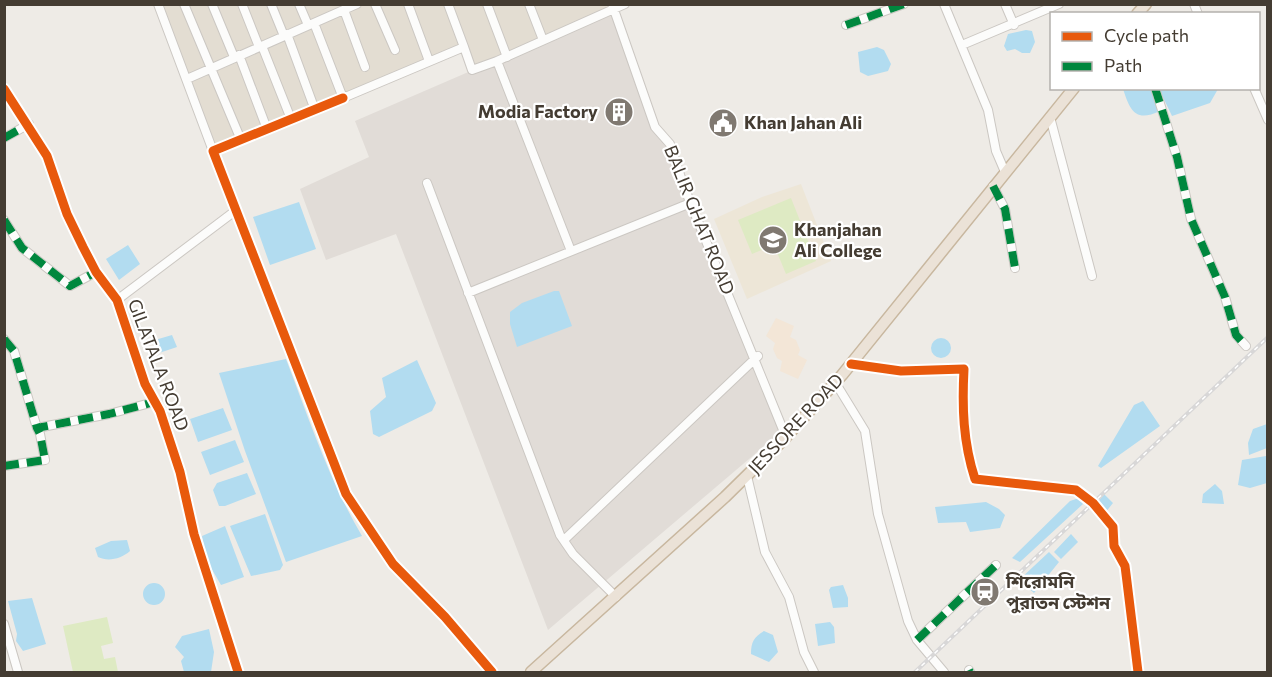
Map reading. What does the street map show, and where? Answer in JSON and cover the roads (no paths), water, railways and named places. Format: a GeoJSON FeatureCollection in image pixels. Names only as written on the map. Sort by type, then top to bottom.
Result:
{"type":"FeatureCollection","features":[{"type":"Feature","properties":{"kind":"highway","name":"JESSORE ROAD"},"geometry":{"type":"LineString","coordinates":[[531,672],[616,597],[787,436],[851,364],[1072,90]]}},
{"type":"Feature","properties":{"kind":"street"},"geometry":{"type":"LineString","coordinates":[[158,4],[235,211],[346,495],[393,564],[445,617],[492,672]]}},
{"type":"Feature","properties":{"kind":"street"},"geometry":{"type":"LineString","coordinates":[[184,4],[241,140]]}},
{"type":"Feature","properties":{"kind":"street"},"geometry":{"type":"LineString","coordinates":[[212,4],[267,129]]}},
{"type":"Feature","properties":{"kind":"street"},"geometry":{"type":"LineString","coordinates":[[242,4],[291,119]]}},
{"type":"Feature","properties":{"kind":"street"},"geometry":{"type":"LineString","coordinates":[[271,4],[286,35],[315,110]]}},
{"type":"Feature","properties":{"kind":"street"},"geometry":{"type":"LineString","coordinates":[[299,4],[311,24],[343,98]]}},
{"type":"Feature","properties":{"kind":"street"},"geometry":{"type":"LineString","coordinates":[[187,79],[311,24],[339,9],[357,4]]}},
{"type":"Feature","properties":{"kind":"street"},"geometry":{"type":"LineString","coordinates":[[375,4],[395,50]]}},
{"type":"Feature","properties":{"kind":"street"},"geometry":{"type":"LineString","coordinates":[[408,4],[429,61]]}},
{"type":"Feature","properties":{"kind":"street"},"geometry":{"type":"LineString","coordinates":[[448,4],[472,70],[507,57],[616,6]]}},
{"type":"Feature","properties":{"kind":"street"},"geometry":{"type":"LineString","coordinates":[[487,4],[507,57]]}},
{"type":"Feature","properties":{"kind":"street"},"geometry":{"type":"LineString","coordinates":[[529,4],[543,40]]}},
{"type":"Feature","properties":{"kind":"street"},"geometry":{"type":"LineString","coordinates":[[846,26],[904,4]]}},
{"type":"Feature","properties":{"kind":"street"},"geometry":{"type":"LineString","coordinates":[[944,4],[988,110],[996,150],[1005,172]]}},
{"type":"Feature","properties":{"kind":"street"},"geometry":{"type":"LineString","coordinates":[[1005,4],[1014,25]]}},
{"type":"Feature","properties":{"kind":"street"},"geometry":{"type":"LineString","coordinates":[[962,45],[1014,25],[1059,4]]}},
{"type":"Feature","properties":{"kind":"street","name":"BALIR GHAT ROAD"},"geometry":{"type":"LineString","coordinates":[[616,6],[657,125],[672,142],[692,202],[757,357],[787,436]]}},
{"type":"Feature","properties":{"kind":"street"},"geometry":{"type":"LineString","coordinates":[[339,9],[365,67]]}},
{"type":"Feature","properties":{"kind":"street"},"geometry":{"type":"LineString","coordinates":[[213,151],[464,47]]}},
{"type":"Feature","properties":{"kind":"street"},"geometry":{"type":"LineString","coordinates":[[497,61],[571,251]]}},
{"type":"Feature","properties":{"kind":"street","name":"GILATALA ROAD"},"geometry":{"type":"LineString","coordinates":[[4,89],[29,124],[47,156],[67,214],[96,272],[117,300],[145,384],[180,472],[194,534],[238,672]]}},
{"type":"Feature","properties":{"kind":"street"},"geometry":{"type":"LineString","coordinates":[[1156,90],[1177,158],[1191,219],[1225,297],[1236,335],[1246,346]]}},
{"type":"Feature","properties":{"kind":"street"},"geometry":{"type":"LineString","coordinates":[[1255,90],[1268,120]]}},
{"type":"Feature","properties":{"kind":"street"},"geometry":{"type":"LineString","coordinates":[[1050,117],[1092,276]]}},
{"type":"Feature","properties":{"kind":"street"},"geometry":{"type":"LineString","coordinates":[[4,138],[29,124]]}},
{"type":"Feature","properties":{"kind":"street"},"geometry":{"type":"LineString","coordinates":[[427,183],[545,498],[564,540],[573,554],[616,597]]}},
{"type":"Feature","properties":{"kind":"street"},"geometry":{"type":"LineString","coordinates":[[993,186],[1005,209],[1015,268]]}},
{"type":"Feature","properties":{"kind":"street"},"geometry":{"type":"LineString","coordinates":[[468,293],[692,202]]}},
{"type":"Feature","properties":{"kind":"street"},"geometry":{"type":"LineString","coordinates":[[117,300],[235,211]]}},
{"type":"Feature","properties":{"kind":"street"},"geometry":{"type":"LineString","coordinates":[[4,220],[22,248],[70,286],[96,272]]}},
{"type":"Feature","properties":{"kind":"street"},"geometry":{"type":"LineString","coordinates":[[4,339],[14,351],[36,428],[40,434],[45,460],[4,466]]}},
{"type":"Feature","properties":{"kind":"street"},"geometry":{"type":"LineString","coordinates":[[564,540],[757,357]]}},
{"type":"Feature","properties":{"kind":"street"},"geometry":{"type":"LineString","coordinates":[[851,364],[901,371],[964,369],[962,413],[967,453],[975,479],[1076,490],[1093,503],[1113,527],[1114,546],[1125,566],[1138,672]]}},
{"type":"Feature","properties":{"kind":"street"},"geometry":{"type":"LineString","coordinates":[[836,382],[865,431],[887,553],[916,640],[944,672]]}},
{"type":"Feature","properties":{"kind":"street"},"geometry":{"type":"LineString","coordinates":[[36,428],[110,414],[154,402]]}},
{"type":"Feature","properties":{"kind":"street"},"geometry":{"type":"LineString","coordinates":[[747,476],[765,552],[789,597],[804,652],[814,672]]}},
{"type":"Feature","properties":{"kind":"street"},"geometry":{"type":"LineString","coordinates":[[916,640],[996,565]]}},
{"type":"Feature","properties":{"kind":"street"},"geometry":{"type":"LineString","coordinates":[[4,624],[18,672]]}},
{"type":"Feature","properties":{"kind":"water"},"geometry":{"type":"Polygon","coordinates":[[[1032,31],[1035,42],[1030,53],[1022,53],[1015,49],[1007,51],[1004,46],[1008,34],[1032,31]]]}},
{"type":"Feature","properties":{"kind":"water"},"geometry":{"type":"Polygon","coordinates":[[[877,47],[884,50],[891,64],[888,71],[868,76],[860,72],[858,52],[877,47]]]}},
{"type":"Feature","properties":{"kind":"water"},"geometry":{"type":"Polygon","coordinates":[[[1123,90],[1152,90],[1160,111],[1145,116],[1139,115],[1128,103],[1123,90]]]}},
{"type":"Feature","properties":{"kind":"water"},"geometry":{"type":"Polygon","coordinates":[[[1159,90],[1217,90],[1210,103],[1172,116],[1159,90]]]}},
{"type":"Feature","properties":{"kind":"water"},"geometry":{"type":"Polygon","coordinates":[[[299,202],[316,249],[270,265],[253,217],[299,202]]]}},
{"type":"Feature","properties":{"kind":"water"},"geometry":{"type":"Polygon","coordinates":[[[128,245],[140,264],[119,280],[106,259],[128,245]]]}},
{"type":"Feature","properties":{"kind":"water"},"geometry":{"type":"Polygon","coordinates":[[[559,291],[572,326],[517,347],[510,324],[510,312],[522,303],[559,291]]]}},
{"type":"Feature","properties":{"kind":"water"},"geometry":{"type":"Polygon","coordinates":[[[172,335],[177,347],[159,353],[155,340],[172,335]]]}},
{"type":"Feature","properties":{"kind":"water"},"geometry":{"type":"Polygon","coordinates":[[[941,338],[948,341],[951,348],[948,355],[941,358],[934,355],[931,348],[934,341],[941,338]]]}},
{"type":"Feature","properties":{"kind":"water"},"geometry":{"type":"Polygon","coordinates":[[[286,359],[339,493],[362,536],[286,562],[219,373],[286,359]]]}},
{"type":"Feature","properties":{"kind":"water"},"geometry":{"type":"Polygon","coordinates":[[[417,360],[436,403],[432,411],[379,437],[373,434],[370,411],[386,397],[382,378],[417,360]]]}},
{"type":"Feature","properties":{"kind":"water"},"geometry":{"type":"Polygon","coordinates":[[[1143,401],[1160,426],[1101,468],[1098,466],[1134,405],[1143,401]]]}},
{"type":"Feature","properties":{"kind":"water"},"geometry":{"type":"Polygon","coordinates":[[[223,408],[232,430],[198,442],[190,419],[223,408]]]}},
{"type":"Feature","properties":{"kind":"water"},"geometry":{"type":"Polygon","coordinates":[[[1267,424],[1267,448],[1249,455],[1248,443],[1253,429],[1267,424]]]}},
{"type":"Feature","properties":{"kind":"water"},"geometry":{"type":"Polygon","coordinates":[[[235,440],[244,462],[210,475],[201,452],[235,440]]]}},
{"type":"Feature","properties":{"kind":"water"},"geometry":{"type":"Polygon","coordinates":[[[1266,456],[1267,483],[1250,488],[1238,485],[1242,460],[1266,456]]]}},
{"type":"Feature","properties":{"kind":"water"},"geometry":{"type":"Polygon","coordinates":[[[247,473],[256,494],[225,506],[219,506],[213,490],[217,483],[247,473]]]}},
{"type":"Feature","properties":{"kind":"water"},"geometry":{"type":"Polygon","coordinates":[[[1215,484],[1222,491],[1224,504],[1202,503],[1203,494],[1215,484]]]}},
{"type":"Feature","properties":{"kind":"water"},"geometry":{"type":"Polygon","coordinates":[[[1104,494],[1113,503],[1105,513],[1097,503],[1104,494]]]}},
{"type":"Feature","properties":{"kind":"water"},"geometry":{"type":"Polygon","coordinates":[[[1079,498],[1083,504],[1020,562],[1012,558],[1070,501],[1079,498]]]}},
{"type":"Feature","properties":{"kind":"water"},"geometry":{"type":"Polygon","coordinates":[[[986,502],[1005,515],[1000,528],[970,532],[966,522],[938,523],[935,507],[986,502]]]}},
{"type":"Feature","properties":{"kind":"water"},"geometry":{"type":"Polygon","coordinates":[[[265,514],[283,565],[280,570],[251,576],[230,526],[265,514]]]}},
{"type":"Feature","properties":{"kind":"water"},"geometry":{"type":"Polygon","coordinates":[[[225,526],[244,577],[221,585],[207,561],[202,536],[225,526]]]}},
{"type":"Feature","properties":{"kind":"water"},"geometry":{"type":"Polygon","coordinates":[[[1071,534],[1078,542],[1061,559],[1054,552],[1071,534]]]}},
{"type":"Feature","properties":{"kind":"water"},"geometry":{"type":"Polygon","coordinates":[[[127,540],[130,551],[123,556],[114,559],[98,557],[95,548],[111,541],[127,540]]]}},
{"type":"Feature","properties":{"kind":"water"},"geometry":{"type":"Polygon","coordinates":[[[1049,552],[1059,562],[1034,593],[1019,580],[1049,552]]]}},
{"type":"Feature","properties":{"kind":"water"},"geometry":{"type":"Polygon","coordinates":[[[154,583],[162,586],[165,594],[162,602],[154,605],[146,602],[143,594],[146,586],[154,583]]]}},
{"type":"Feature","properties":{"kind":"water"},"geometry":{"type":"Polygon","coordinates":[[[843,585],[848,598],[848,607],[833,608],[829,590],[831,587],[843,585]]]}},
{"type":"Feature","properties":{"kind":"water"},"geometry":{"type":"Polygon","coordinates":[[[32,598],[46,644],[23,651],[16,641],[17,634],[8,601],[32,598]]]}},
{"type":"Feature","properties":{"kind":"water"},"geometry":{"type":"Polygon","coordinates":[[[830,622],[834,627],[835,643],[818,646],[815,624],[830,622]]]}},
{"type":"Feature","properties":{"kind":"water"},"geometry":{"type":"Polygon","coordinates":[[[209,629],[214,652],[211,672],[184,672],[181,661],[184,657],[175,647],[182,636],[209,629]]]}},
{"type":"Feature","properties":{"kind":"water"},"geometry":{"type":"Polygon","coordinates":[[[764,631],[773,635],[778,652],[769,662],[751,654],[754,640],[764,631]]]}},
{"type":"Feature","properties":{"kind":"railway"},"geometry":{"type":"LineString","coordinates":[[915,672],[1268,337]]}},
{"type":"Feature","properties":{"kind":"place","name":"Modia Factory"},"geometry":{"type":"Point","coordinates":[619,112]}},
{"type":"Feature","properties":{"kind":"place","name":"Khan Jahan Ali"},"geometry":{"type":"Point","coordinates":[723,123]}},
{"type":"Feature","properties":{"kind":"place","name":"Khanjahan Ali College"},"geometry":{"type":"Point","coordinates":[773,240]}},
{"type":"Feature","properties":{"kind":"place","name":"শিরোমনি পুরাতন স্টেশন"},"geometry":{"type":"Point","coordinates":[985,592]}}]}
